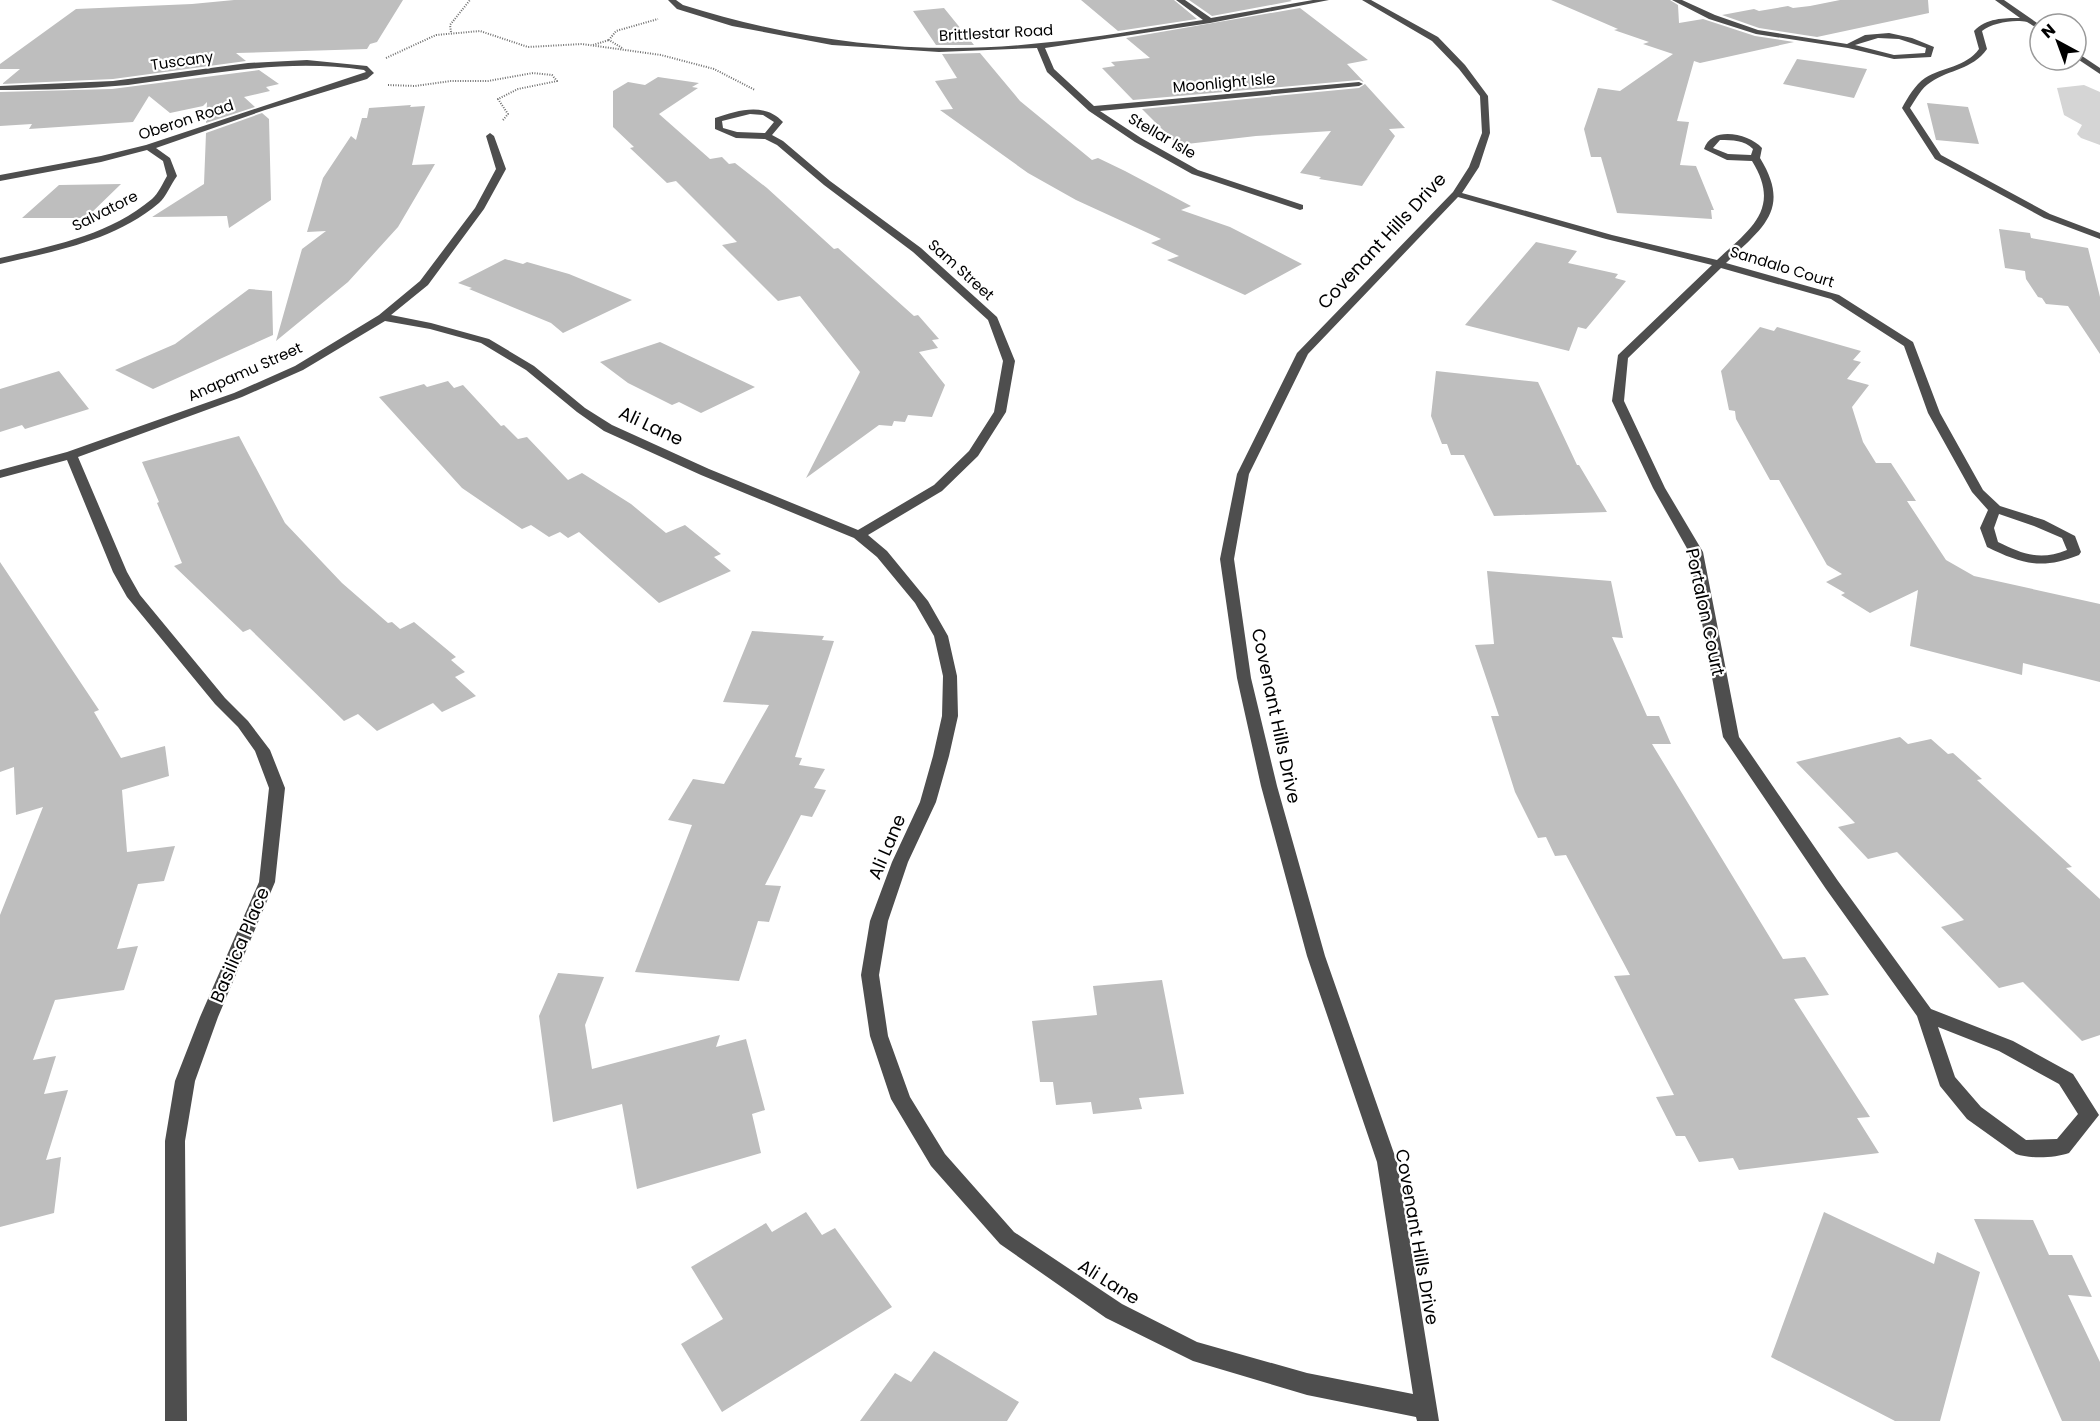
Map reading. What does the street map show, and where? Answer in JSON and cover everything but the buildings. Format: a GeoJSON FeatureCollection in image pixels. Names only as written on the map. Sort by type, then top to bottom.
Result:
{"type":"FeatureCollection","features":[{"type":"Feature","properties":{"kind":"street","name":"Brittlestar Road"},"geometry":{"type":"LineString","coordinates":[[672,0],[680,7],[735,24],[832,43],[939,50],[1040,46],[1209,21],[1325,0]]}},
{"type":"Feature","properties":{"kind":"street"},"geometry":{"type":"LineString","coordinates":[[1180,0],[1209,21]]}},
{"type":"Feature","properties":{"kind":"street","name":"Covenant Hills Drive"},"geometry":{"type":"LineString","coordinates":[[1365,0],[1435,39],[1462,67],[1484,96],[1486,133],[1474,167],[1456,194],[1303,353],[1243,474],[1227,559],[1244,678],[1269,786],[1316,956],[1387,1162],[1427,1415]]}},
{"type":"Feature","properties":{"kind":"street"},"geometry":{"type":"LineString","coordinates":[[1676,0],[1756,32],[1848,46],[1894,57],[1928,55],[1930,47],[1911,38],[1890,35],[1865,37],[1848,46]]}},
{"type":"Feature","properties":{"kind":"street"},"geometry":{"type":"LineString","coordinates":[[1998,0],[2028,20]]}},
{"type":"Feature","properties":{"kind":"street"},"geometry":{"type":"LineString","coordinates":[[2028,20],[1995,22],[1982,26],[1978,31],[1983,49],[1978,58],[1930,78],[1917,89],[1906,108],[1938,157],[2047,216],[2100,236]]}},
{"type":"Feature","properties":{"kind":"street","name":"Stellar Isle"},"geometry":{"type":"LineString","coordinates":[[1040,46],[1050,70],[1092,109],[1138,140],[1195,172],[1300,207]]}},
{"type":"Feature","properties":{"kind":"street","name":"Tuscany"},"geometry":{"type":"LineString","coordinates":[[0,88],[96,86],[285,63],[334,63],[366,73]]}},
{"type":"Feature","properties":{"kind":"street","name":"Oberon Road"},"geometry":{"type":"LineString","coordinates":[[0,178],[101,159],[149,147],[366,73]]}},
{"type":"Feature","properties":{"kind":"street","name":"Moonlight Isle"},"geometry":{"type":"LineString","coordinates":[[1092,109],[1359,84]]}},
{"type":"Feature","properties":{"kind":"street"},"geometry":{"type":"LineString","coordinates":[[757,111],[773,115],[779,122],[767,135],[736,135],[719,129],[718,120],[734,114],[757,111]]}},
{"type":"Feature","properties":{"kind":"street","name":"Sam Street"},"geometry":{"type":"LineString","coordinates":[[767,135],[917,250],[993,319],[1009,361],[1000,412],[974,453],[938,488],[859,534]]}},
{"type":"Feature","properties":{"kind":"street","name":"Anapamu Street"},"geometry":{"type":"LineString","coordinates":[[0,474],[72,455],[238,395],[289,372],[382,317],[424,283],[479,209],[501,169],[490,136]]}},
{"type":"Feature","properties":{"kind":"street","name":"Portalon Court"},"geometry":{"type":"LineString","coordinates":[[1732,137],[1750,141],[1758,148],[1755,158],[1727,157],[1708,149],[1710,143],[1718,138],[1732,137]]}},
{"type":"Feature","properties":{"kind":"street","name":"Salvatore"},"geometry":{"type":"LineString","coordinates":[[0,261],[81,242],[127,220],[157,200],[172,176],[167,160],[149,147]]}},
{"type":"Feature","properties":{"kind":"street","name":"Portalon Court"},"geometry":{"type":"LineString","coordinates":[[1755,158],[1765,173],[1770,199],[1762,223],[1622,357],[1618,401],[1659,488],[1696,552],[1731,737],[1832,885],[1925,1014],[1947,1081],[1974,1113],[2023,1148],[2062,1147],[2089,1115],[2066,1079],[2006,1046],[1925,1014]]}},
{"type":"Feature","properties":{"kind":"street","name":"Sandalo Court"},"geometry":{"type":"LineString","coordinates":[[1456,194],[1835,297],[1909,345],[1934,413],[1978,492],[1995,509]]}},
{"type":"Feature","properties":{"kind":"street","name":"Ali Lane"},"geometry":{"type":"LineString","coordinates":[[382,317],[431,326],[485,341],[530,368],[581,410],[609,429],[705,472],[859,534],[882,554],[921,601],[941,636],[950,676],[951,716],[941,756],[928,802],[900,862],[879,921],[870,975],[879,1036],[901,1099],[938,1160],[1007,1239],[1124,1316],[1193,1351],[1427,1415]]}},
{"type":"Feature","properties":{"kind":"street","name":"Basilica Place"},"geometry":{"type":"LineString","coordinates":[[72,455],[120,572],[134,597],[220,701],[249,732],[262,750],[277,788],[267,882],[209,1017],[185,1081],[175,1142],[177,1421]]}},
{"type":"Feature","properties":{"kind":"street"},"geometry":{"type":"LineString","coordinates":[[1995,509],[2039,523],[2068,536],[2074,552],[2055,561],[2024,560],[1992,544],[1987,528],[1995,509]]}},
{"type":"Feature","properties":{"kind":"path"},"geometry":{"type":"LineString","coordinates":[[451,32],[450,25],[470,0]]}},
{"type":"Feature","properties":{"kind":"path"},"geometry":{"type":"LineString","coordinates":[[589,46],[609,40],[616,31],[640,22],[696,11]]}},
{"type":"Feature","properties":{"kind":"path"},"geometry":{"type":"LineString","coordinates":[[366,73],[428,37],[473,30],[492,33],[516,46],[531,48],[560,44],[589,46],[673,58],[730,76],[750,87],[771,103],[757,111]]}},
{"type":"Feature","properties":{"kind":"path"},"geometry":{"type":"LineString","coordinates":[[609,40],[622,49]]}},
{"type":"Feature","properties":{"kind":"path"},"geometry":{"type":"LineString","coordinates":[[366,73],[393,87],[451,81],[488,81],[533,73],[552,75],[557,81],[546,86],[505,93],[498,99],[508,114],[490,136]]}},
{"type":"Feature","properties":{"kind":"shaded area"},"geometry":{"type":"Polygon","coordinates":[[[2084,85],[2100,92],[2100,145],[2081,138],[2077,134],[2082,125],[2064,115],[2057,88],[2084,85]]]}}]}
